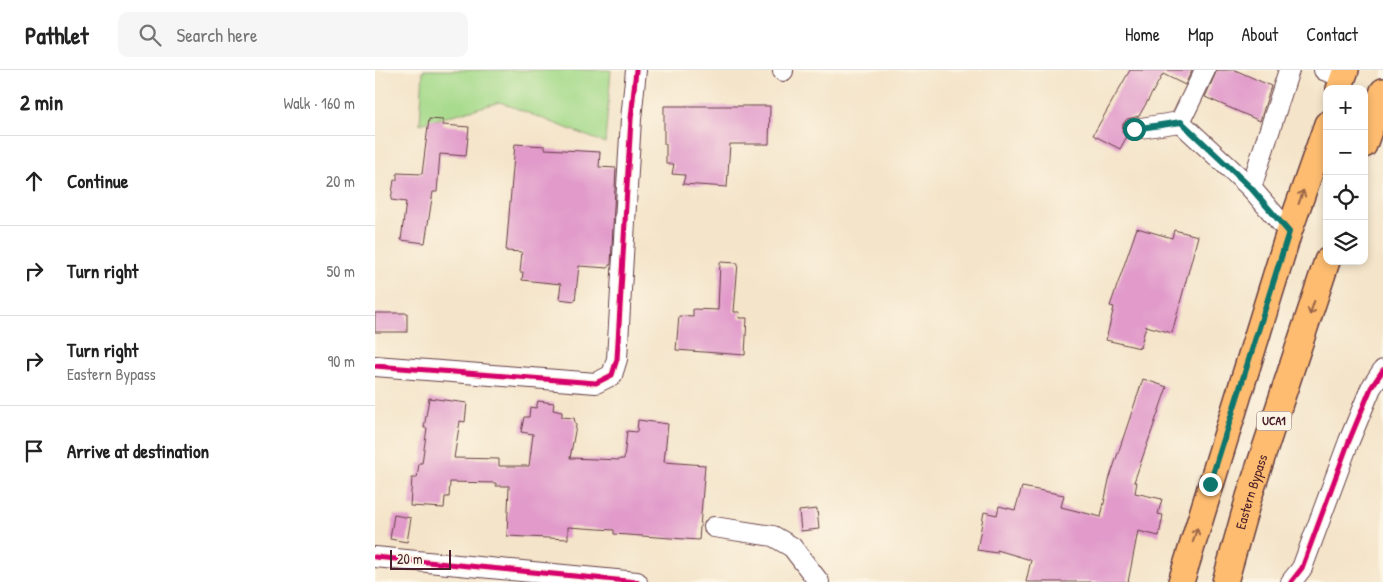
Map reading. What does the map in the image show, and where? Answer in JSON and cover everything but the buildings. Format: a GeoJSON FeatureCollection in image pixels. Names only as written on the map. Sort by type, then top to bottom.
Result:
{"type":"FeatureCollection","features":[{"type":"Feature","properties":{"kind":"main road"},"geometry":{"type":"LineString","coordinates":[[1368,134],[1383,91]]}},
{"type":"Feature","properties":{"kind":"main road"},"geometry":{"type":"LineString","coordinates":[[1181,582],[1289,232],[1325,130]]}},
{"type":"Feature","properties":{"kind":"main road","name":"Eastern Bypass"},"geometry":{"type":"LineString","coordinates":[[1225,582],[1249,497],[1326,265]]}},
{"type":"Feature","properties":{"kind":"street"},"geometry":{"type":"LineString","coordinates":[[375,366],[596,383],[612,375],[617,358],[631,119],[636,70]]}},
{"type":"Feature","properties":{"kind":"street"},"geometry":{"type":"LineString","coordinates":[[1181,122],[1205,70]]}},
{"type":"Feature","properties":{"kind":"street"},"geometry":{"type":"LineString","coordinates":[[1251,188],[1289,70]]}},
{"type":"Feature","properties":{"kind":"street"},"geometry":{"type":"LineString","coordinates":[[1134,129],[1181,122]]}},
{"type":"Feature","properties":{"kind":"street"},"geometry":{"type":"LineString","coordinates":[[1181,122],[1251,188],[1289,232]]}},
{"type":"Feature","properties":{"kind":"street"},"geometry":{"type":"LineString","coordinates":[[1291,582],[1302,568],[1349,441],[1371,388],[1383,370]]}},
{"type":"Feature","properties":{"kind":"street"},"geometry":{"type":"LineString","coordinates":[[714,527],[773,536],[792,547],[819,582]]}},
{"type":"Feature","properties":{"kind":"street"},"geometry":{"type":"LineString","coordinates":[[375,557],[563,578],[637,582]]}},
{"type":"Feature","properties":{"kind":"green space"},"geometry":{"type":"Polygon","coordinates":[[[423,70],[611,70],[605,143],[500,102],[420,124],[423,70]]]}},
{"type":"Feature","properties":{"kind":"cycle path"},"geometry":{"type":"LineString","coordinates":[[375,366],[596,383],[612,375],[617,359],[631,119],[636,70]]}},
{"type":"Feature","properties":{"kind":"cycle path"},"geometry":{"type":"LineString","coordinates":[[1291,582],[1302,568],[1349,441],[1371,388],[1383,370]]}},
{"type":"Feature","properties":{"kind":"cycle path"},"geometry":{"type":"LineString","coordinates":[[375,557],[637,582]]}},
{"type":"Feature","properties":{"kind":"route"},"geometry":{"type":"LineString","coordinates":[[1134,129],[1181,122],[1251,188],[1289,232],[1210,484]]}}]}
